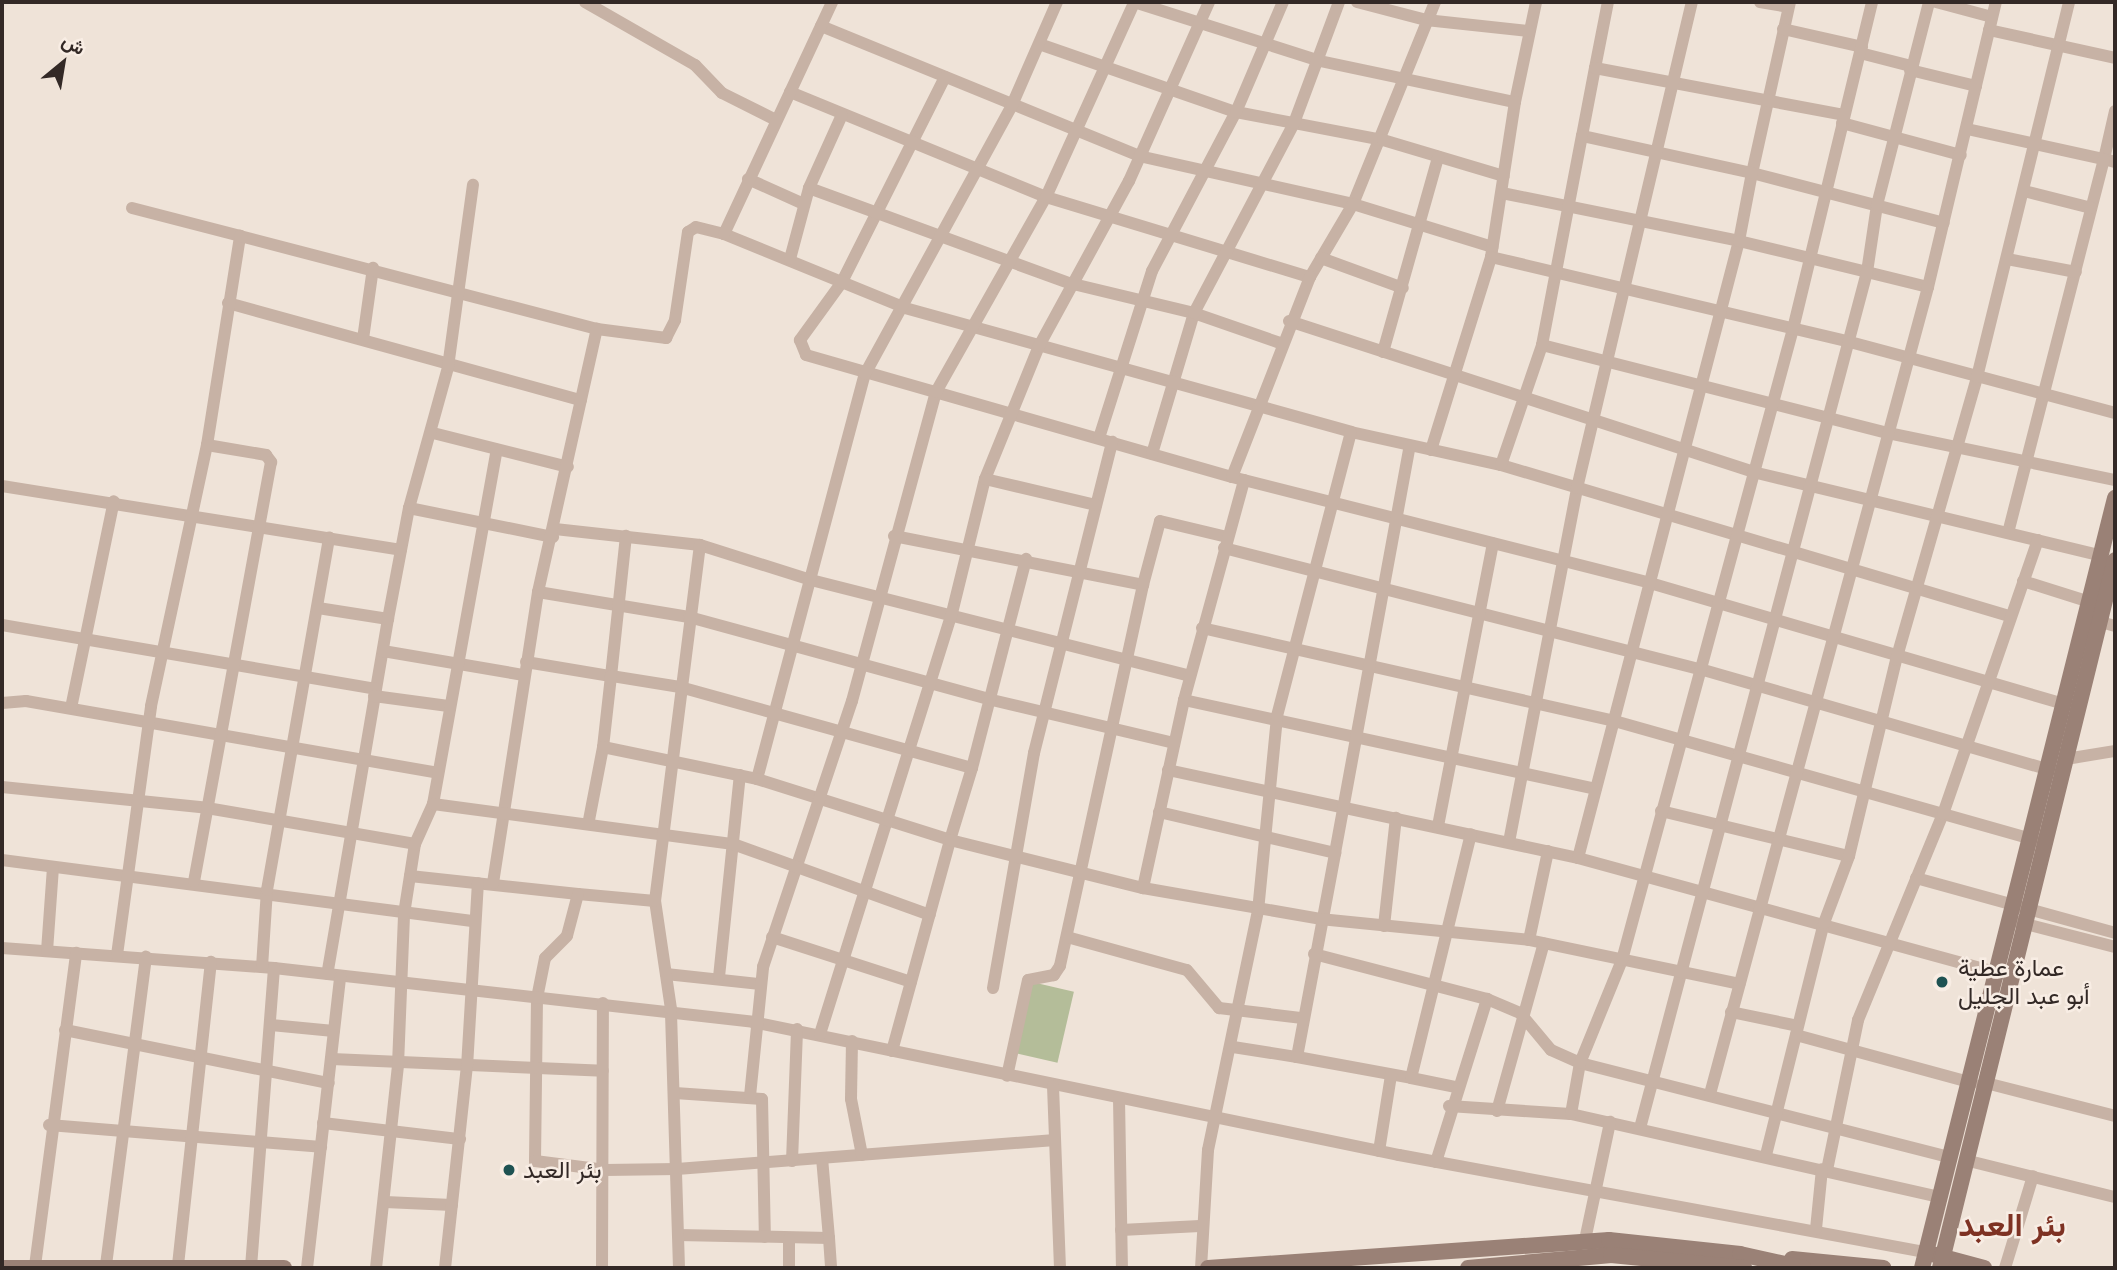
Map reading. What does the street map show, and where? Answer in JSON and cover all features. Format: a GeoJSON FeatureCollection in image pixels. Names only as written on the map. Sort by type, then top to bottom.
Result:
{"type":"FeatureCollection","features":[{"type":"Feature","properties":{"kind":"main road"},"geometry":{"type":"LineString","coordinates":[[1941,1262],[1957,1158],[2066,759],[2111,564],[2115,498]]}},
{"type":"Feature","properties":{"kind":"main road"},"geometry":{"type":"LineString","coordinates":[[1979,1083],[2001,974],[2022,916],[2034,840],[2066,705],[2098,617],[2111,564]]}},
{"type":"Feature","properties":{"kind":"main road"},"geometry":{"type":"LineString","coordinates":[[1957,1158],[1939,1197],[1924,1260],[1984,1268]]}},
{"type":"Feature","properties":{"kind":"main road"},"geometry":{"type":"LineString","coordinates":[[1208,1268],[1585,1240],[1803,1268]]}},
{"type":"Feature","properties":{"kind":"main road"},"geometry":{"type":"LineString","coordinates":[[1468,1268],[1624,1262],[1725,1266],[1742,1261],[1884,1268]]}},
{"type":"Feature","properties":{"kind":"main road"},"geometry":{"type":"LineString","coordinates":[[2,1268],[106,1265],[284,1268]]}},
{"type":"Feature","properties":{"kind":"street"},"geometry":{"type":"LineString","coordinates":[[585,2],[695,65],[722,93],[776,120]]}},
{"type":"Feature","properties":{"kind":"street"},"geometry":{"type":"LineString","coordinates":[[724,234],[832,2]]}},
{"type":"Feature","properties":{"kind":"street"},"geometry":{"type":"LineString","coordinates":[[757,779],[865,374],[905,308],[940,237],[1012,105],[1042,45],[1057,2]]}},
{"type":"Feature","properties":{"kind":"street"},"geometry":{"type":"LineString","coordinates":[[750,1096],[753,1022],[772,937],[863,663],[881,599],[894,536],[936,392],[1005,261],[1046,197],[1107,68],[1134,2],[1198,26],[1320,61],[1515,102]]}},
{"type":"Feature","properties":{"kind":"street"},"geometry":{"type":"LineString","coordinates":[[820,1034],[840,960],[910,752],[951,617],[985,480],[1039,345],[1069,283],[1108,217],[1139,156],[1209,2]]}},
{"type":"Feature","properties":{"kind":"street"},"geometry":{"type":"LineString","coordinates":[[993,988],[1014,856],[1044,712],[1096,505],[1119,365],[1140,301],[1168,236],[1204,175],[1236,112],[1283,2]]}},
{"type":"Feature","properties":{"kind":"street"},"geometry":{"type":"LineString","coordinates":[[1152,454],[1194,313],[1294,123],[1320,61],[1339,2]]}},
{"type":"Feature","properties":{"kind":"street"},"geometry":{"type":"LineString","coordinates":[[1357,2],[1426,20],[1529,31]]}},
{"type":"Feature","properties":{"kind":"street"},"geometry":{"type":"LineString","coordinates":[[1143,888],[1184,699],[1259,405],[1289,321],[1310,278],[1353,204],[1383,140],[1435,2]]}},
{"type":"Feature","properties":{"kind":"street"},"geometry":{"type":"LineString","coordinates":[[1431,450],[1492,252],[1515,102],[1536,2]]}},
{"type":"Feature","properties":{"kind":"street"},"geometry":{"type":"LineString","coordinates":[[1501,465],[1542,345],[1571,207],[1581,136],[1608,2]]}},
{"type":"Feature","properties":{"kind":"street"},"geometry":{"type":"LineString","coordinates":[[1509,842],[1552,631],[1577,488],[1629,291],[1657,152],[1692,2]]}},
{"type":"Feature","properties":{"kind":"street"},"geometry":{"type":"LineString","coordinates":[[1578,858],[1628,651],[1650,583],[1723,313],[1739,241],[1766,98],[1789,4],[1760,2]]}},
{"type":"Feature","properties":{"kind":"street"},"geometry":{"type":"LineString","coordinates":[[1571,1114],[1580,1063],[1622,960],[1642,877],[1793,329],[1872,2]]}},
{"type":"Feature","properties":{"kind":"street"},"geometry":{"type":"LineString","coordinates":[[1640,1128],[1831,417],[1867,272],[1877,205],[1929,2]]}},
{"type":"Feature","properties":{"kind":"street"},"geometry":{"type":"LineString","coordinates":[[1936,2],[1992,17]]}},
{"type":"Feature","properties":{"kind":"street"},"geometry":{"type":"LineString","coordinates":[[1710,1094],[1782,837],[1815,703],[1928,286],[1996,2]]}},
{"type":"Feature","properties":{"kind":"street"},"geometry":{"type":"LineString","coordinates":[[1766,1155],[1824,923],[1849,856],[1896,660],[1977,377],[2069,2]]}},
{"type":"Feature","properties":{"kind":"street"},"geometry":{"type":"LineString","coordinates":[[821,26],[1139,156],[1204,175],[1353,204],[1420,225],[1555,276],[1850,342],[2115,413]]}},
{"type":"Feature","properties":{"kind":"street"},"geometry":{"type":"LineString","coordinates":[[1783,29],[1976,86]]}},
{"type":"Feature","properties":{"kind":"street"},"geometry":{"type":"LineString","coordinates":[[1989,30],[2115,58]]}},
{"type":"Feature","properties":{"kind":"street"},"geometry":{"type":"LineString","coordinates":[[1042,45],[1236,112],[1383,140],[1504,176]]}},
{"type":"Feature","properties":{"kind":"street"},"geometry":{"type":"LineString","coordinates":[[1595,68],[1766,98],[1961,155]]}},
{"type":"Feature","properties":{"kind":"street"},"geometry":{"type":"LineString","coordinates":[[945,77],[908,143],[842,282],[798,347],[814,359],[1013,412],[1238,479],[1650,583],[1896,660],[2066,705]]}},
{"type":"Feature","properties":{"kind":"street"},"geometry":{"type":"LineString","coordinates":[[790,92],[908,143],[1046,197],[1310,278]]}},
{"type":"Feature","properties":{"kind":"street"},"geometry":{"type":"LineString","coordinates":[[2008,532],[2091,208],[2110,161],[2115,111]]}},
{"type":"Feature","properties":{"kind":"street"},"geometry":{"type":"LineString","coordinates":[[790,259],[809,188],[842,115]]}},
{"type":"Feature","properties":{"kind":"street"},"geometry":{"type":"LineString","coordinates":[[1967,129],[2110,161]]}},
{"type":"Feature","properties":{"kind":"street"},"geometry":{"type":"LineString","coordinates":[[1581,136],[1752,173],[1944,223]]}},
{"type":"Feature","properties":{"kind":"street"},"geometry":{"type":"LineString","coordinates":[[1383,352],[1438,157]]}},
{"type":"Feature","properties":{"kind":"street"},"geometry":{"type":"LineString","coordinates":[[748,179],[804,204]]}},
{"type":"Feature","properties":{"kind":"street"},"geometry":{"type":"LineString","coordinates":[[327,974],[349,833],[409,508],[433,433],[448,367],[473,185]]}},
{"type":"Feature","properties":{"kind":"street"},"geometry":{"type":"LineString","coordinates":[[809,188],[1069,283],[1194,313],[1280,343]]}},
{"type":"Feature","properties":{"kind":"street"},"geometry":{"type":"LineString","coordinates":[[2024,191],[2091,208]]}},
{"type":"Feature","properties":{"kind":"street"},"geometry":{"type":"LineString","coordinates":[[1502,193],[1739,241],[1928,286]]}},
{"type":"Feature","properties":{"kind":"street"},"geometry":{"type":"LineString","coordinates":[[132,208],[373,268],[456,294],[597,329],[666,338],[675,320],[688,232],[701,228],[790,259],[905,308],[1174,380],[1351,432],[1501,465],[1915,592],[2010,616]]}},
{"type":"Feature","properties":{"kind":"street"},"geometry":{"type":"LineString","coordinates":[[117,955],[124,875],[149,721],[207,445],[240,236]]}},
{"type":"Feature","properties":{"kind":"street"},"geometry":{"type":"LineString","coordinates":[[1321,258],[1403,288]]}},
{"type":"Feature","properties":{"kind":"street"},"geometry":{"type":"LineString","coordinates":[[2007,259],[2076,272]]}},
{"type":"Feature","properties":{"kind":"street"},"geometry":{"type":"LineString","coordinates":[[363,339],[373,268]]}},
{"type":"Feature","properties":{"kind":"street"},"geometry":{"type":"LineString","coordinates":[[228,303],[363,339],[448,367],[582,400]]}},
{"type":"Feature","properties":{"kind":"street"},"geometry":{"type":"LineString","coordinates":[[1289,321],[1753,472],[1810,488],[2008,532],[2111,564]]}},
{"type":"Feature","properties":{"kind":"street"},"geometry":{"type":"LineString","coordinates":[[493,883],[501,811],[538,592],[554,533],[597,329]]}},
{"type":"Feature","properties":{"kind":"street"},"geometry":{"type":"LineString","coordinates":[[1542,345],[1888,433],[2115,480]]}},
{"type":"Feature","properties":{"kind":"street"},"geometry":{"type":"LineString","coordinates":[[1201,1268],[1200,1226],[1214,1118],[1233,1047],[1258,911],[1266,792],[1277,716],[1297,649],[1331,503],[1351,432]]}},
{"type":"Feature","properties":{"kind":"street"},"geometry":{"type":"LineString","coordinates":[[433,433],[568,467]]}},
{"type":"Feature","properties":{"kind":"street"},"geometry":{"type":"LineString","coordinates":[[194,881],[261,526],[270,459],[207,445]]}},
{"type":"Feature","properties":{"kind":"street"},"geometry":{"type":"LineString","coordinates":[[1297,1057],[1320,919],[1346,808],[1392,520],[1410,446]]}},
{"type":"Feature","properties":{"kind":"street"},"geometry":{"type":"LineString","coordinates":[[376,1268],[393,1129],[404,914],[415,844],[433,804],[455,662],[497,450]]}},
{"type":"Feature","properties":{"kind":"street"},"geometry":{"type":"LineString","coordinates":[[985,480],[1096,505]]}},
{"type":"Feature","properties":{"kind":"street"},"geometry":{"type":"LineString","coordinates":[[2,486],[194,513],[401,550]]}},
{"type":"Feature","properties":{"kind":"street"},"geometry":{"type":"LineString","coordinates":[[71,708],[82,638],[114,501]]}},
{"type":"Feature","properties":{"kind":"street"},"geometry":{"type":"LineString","coordinates":[[409,508],[482,523],[554,533],[626,536],[700,545],[881,599],[1190,676]]}},
{"type":"Feature","properties":{"kind":"street"},"geometry":{"type":"LineString","coordinates":[[1007,1076],[1028,980],[1057,973],[1067,937],[1125,659],[1160,521],[1315,572],[1481,616],[1700,668],[1757,688],[2051,770]]}},
{"type":"Feature","properties":{"kind":"street"},"geometry":{"type":"LineString","coordinates":[[589,820],[603,747],[626,536]]}},
{"type":"Feature","properties":{"kind":"street"},"geometry":{"type":"LineString","coordinates":[[894,536],[967,546],[1143,585]]}},
{"type":"Feature","properties":{"kind":"street"},"geometry":{"type":"LineString","coordinates":[[251,1267],[271,1025],[267,890],[295,751],[328,537]]}},
{"type":"Feature","properties":{"kind":"street"},"geometry":{"type":"LineString","coordinates":[[1816,1229],[1824,1169],[1853,1048],[1916,878],[1943,814],[1984,683],[2038,540]]}},
{"type":"Feature","properties":{"kind":"street"},"geometry":{"type":"LineString","coordinates":[[1438,826],[1481,616],[1493,543]]}},
{"type":"Feature","properties":{"kind":"street"},"geometry":{"type":"LineString","coordinates":[[679,1268],[671,1009],[656,901],[661,829],[700,545]]}},
{"type":"Feature","properties":{"kind":"street"},"geometry":{"type":"LineString","coordinates":[[892,1051],[992,700],[1026,559]]}},
{"type":"Feature","properties":{"kind":"street"},"geometry":{"type":"LineString","coordinates":[[2023,581],[2098,617]]}},
{"type":"Feature","properties":{"kind":"street"},"geometry":{"type":"LineString","coordinates":[[538,592],[618,603],[689,617],[863,663],[930,684],[1174,743]]}},
{"type":"Feature","properties":{"kind":"street"},"geometry":{"type":"LineString","coordinates":[[318,608],[388,619]]}},
{"type":"Feature","properties":{"kind":"street"},"geometry":{"type":"LineString","coordinates":[[2,625],[306,675],[448,706]]}},
{"type":"Feature","properties":{"kind":"street"},"geometry":{"type":"LineString","coordinates":[[1202,628],[1371,663],[1611,720],[1866,790],[2034,840]]}},
{"type":"Feature","properties":{"kind":"street"},"geometry":{"type":"LineString","coordinates":[[383,651],[524,675]]}},
{"type":"Feature","properties":{"kind":"street"},"geometry":{"type":"LineString","coordinates":[[526,662],[680,687],[972,768]]}},
{"type":"Feature","properties":{"kind":"street"},"geometry":{"type":"LineString","coordinates":[[2,703],[11,699],[71,708],[362,763],[437,773]]}},
{"type":"Feature","properties":{"kind":"street"},"geometry":{"type":"LineString","coordinates":[[1184,699],[1277,716],[1595,789]]}},
{"type":"Feature","properties":{"kind":"street"},"geometry":{"type":"LineString","coordinates":[[603,747],[757,779],[950,841],[1143,888],[1258,911],[1529,940],[1739,984]]}},
{"type":"Feature","properties":{"kind":"street"},"geometry":{"type":"LineString","coordinates":[[2066,759],[2115,751]]}},
{"type":"Feature","properties":{"kind":"street"},"geometry":{"type":"LineString","coordinates":[[1168,770],[1578,858],[1824,923],[2001,974]]}},
{"type":"Feature","properties":{"kind":"street"},"geometry":{"type":"LineString","coordinates":[[719,977],[740,775]]}},
{"type":"Feature","properties":{"kind":"street"},"geometry":{"type":"LineString","coordinates":[[2,787],[207,808],[415,844]]}},
{"type":"Feature","properties":{"kind":"street"},"geometry":{"type":"LineString","coordinates":[[433,804],[661,829],[733,844],[930,915]]}},
{"type":"Feature","properties":{"kind":"street"},"geometry":{"type":"LineString","coordinates":[[1661,811],[1782,837],[1849,856]]}},
{"type":"Feature","properties":{"kind":"street"},"geometry":{"type":"LineString","coordinates":[[1159,812],[1335,853]]}},
{"type":"Feature","properties":{"kind":"street"},"geometry":{"type":"LineString","coordinates":[[1384,926],[1396,818]]}},
{"type":"Feature","properties":{"kind":"street"},"geometry":{"type":"LineString","coordinates":[[1411,1078],[1451,933],[1471,834]]}},
{"type":"Feature","properties":{"kind":"street"},"geometry":{"type":"LineString","coordinates":[[1529,940],[1548,851]]}},
{"type":"Feature","properties":{"kind":"street"},"geometry":{"type":"LineString","coordinates":[[2,860],[267,890],[404,914],[474,921]]}},
{"type":"Feature","properties":{"kind":"street"},"geometry":{"type":"LineString","coordinates":[[47,951],[53,867]]}},
{"type":"Feature","properties":{"kind":"street"},"geometry":{"type":"LineString","coordinates":[[410,876],[656,901]]}},
{"type":"Feature","properties":{"kind":"street"},"geometry":{"type":"LineString","coordinates":[[1916,878],[2115,947]]}},
{"type":"Feature","properties":{"kind":"street"},"geometry":{"type":"LineString","coordinates":[[445,1268],[467,1067],[467,991],[478,883]]}},
{"type":"Feature","properties":{"kind":"street"},"geometry":{"type":"LineString","coordinates":[[578,894],[567,936],[542,964],[537,998],[538,1069],[533,1158],[605,1170],[677,1169],[1052,1140]]}},
{"type":"Feature","properties":{"kind":"street"},"geometry":{"type":"LineString","coordinates":[[2022,916],[2115,933]]}},
{"type":"Feature","properties":{"kind":"street"},"geometry":{"type":"LineString","coordinates":[[772,937],[911,982]]}},
{"type":"Feature","properties":{"kind":"street"},"geometry":{"type":"LineString","coordinates":[[1067,937],[1187,970],[1200,978],[1214,1006],[1302,1018]]}},
{"type":"Feature","properties":{"kind":"street"},"geometry":{"type":"LineString","coordinates":[[1497,1111],[1520,1013],[1544,943]]}},
{"type":"Feature","properties":{"kind":"street"},"geometry":{"type":"LineString","coordinates":[[2,948],[268,967],[467,991],[671,1009],[797,1029],[1054,1086],[1379,1151],[1816,1229],[1924,1260]]}},
{"type":"Feature","properties":{"kind":"street"},"geometry":{"type":"LineString","coordinates":[[36,1266],[49,1125],[76,953]]}},
{"type":"Feature","properties":{"kind":"street"},"geometry":{"type":"LineString","coordinates":[[1314,954],[1438,984],[1487,999],[1520,1013],[1551,1050],[1580,1063],[1777,1110],[2115,1198]]}},
{"type":"Feature","properties":{"kind":"street"},"geometry":{"type":"LineString","coordinates":[[106,1265],[146,957]]}},
{"type":"Feature","properties":{"kind":"street"},"geometry":{"type":"LineString","coordinates":[[178,1265],[211,962]]}},
{"type":"Feature","properties":{"kind":"street"},"geometry":{"type":"LineString","coordinates":[[666,974],[719,977],[760,984]]}},
{"type":"Feature","properties":{"kind":"street"},"geometry":{"type":"LineString","coordinates":[[307,1268],[341,977]]}},
{"type":"Feature","properties":{"kind":"street"},"geometry":{"type":"LineString","coordinates":[[1436,1162],[1449,1106],[1487,999]]}},
{"type":"Feature","properties":{"kind":"street"},"geometry":{"type":"LineString","coordinates":[[602,1268],[605,1170],[603,1003]]}},
{"type":"Feature","properties":{"kind":"street"},"geometry":{"type":"LineString","coordinates":[[1731,1012],[1979,1083],[2115,1116]]}},
{"type":"Feature","properties":{"kind":"street"},"geometry":{"type":"LineString","coordinates":[[271,1025],[334,1031]]}},
{"type":"Feature","properties":{"kind":"street"},"geometry":{"type":"LineString","coordinates":[[792,1161],[797,1029]]}},
{"type":"Feature","properties":{"kind":"street"},"geometry":{"type":"LineString","coordinates":[[65,1030],[329,1083]]}},
{"type":"Feature","properties":{"kind":"street"},"geometry":{"type":"LineString","coordinates":[[852,1041],[851,1099],[862,1155]]}},
{"type":"Feature","properties":{"kind":"street"},"geometry":{"type":"LineString","coordinates":[[1233,1047],[1456,1087]]}},
{"type":"Feature","properties":{"kind":"street"},"geometry":{"type":"LineString","coordinates":[[332,1059],[398,1065],[603,1071]]}},
{"type":"Feature","properties":{"kind":"street"},"geometry":{"type":"LineString","coordinates":[[1379,1151],[1391,1074]]}},
{"type":"Feature","properties":{"kind":"street"},"geometry":{"type":"LineString","coordinates":[[1054,1086],[1052,1140],[1060,1268]]}},
{"type":"Feature","properties":{"kind":"street"},"geometry":{"type":"LineString","coordinates":[[675,1093],[750,1096],[763,1101],[765,1237]]}},
{"type":"Feature","properties":{"kind":"street"},"geometry":{"type":"LineString","coordinates":[[1119,1099],[1122,1268]]}},
{"type":"Feature","properties":{"kind":"street"},"geometry":{"type":"LineString","coordinates":[[1449,1106],[1571,1114],[1766,1155],[1939,1197]]}},
{"type":"Feature","properties":{"kind":"street"},"geometry":{"type":"LineString","coordinates":[[1585,1240],[1610,1122]]}},
{"type":"Feature","properties":{"kind":"street"},"geometry":{"type":"LineString","coordinates":[[323,1123],[393,1129],[460,1139]]}},
{"type":"Feature","properties":{"kind":"street"},"geometry":{"type":"LineString","coordinates":[[49,1125],[321,1147]]}},
{"type":"Feature","properties":{"kind":"street"},"geometry":{"type":"LineString","coordinates":[[822,1158],[831,1268]]}},
{"type":"Feature","properties":{"kind":"street"},"geometry":{"type":"LineString","coordinates":[[2005,1268],[2033,1176]]}},
{"type":"Feature","properties":{"kind":"street"},"geometry":{"type":"LineString","coordinates":[[384,1202],[453,1205]]}},
{"type":"Feature","properties":{"kind":"street"},"geometry":{"type":"LineString","coordinates":[[1121,1230],[1200,1226]]}},
{"type":"Feature","properties":{"kind":"street"},"geometry":{"type":"LineString","coordinates":[[678,1235],[829,1238]]}},
{"type":"Feature","properties":{"kind":"street"},"geometry":{"type":"LineString","coordinates":[[789,1239],[789,1268]]}},
{"type":"Feature","properties":{"kind":"green space"},"geometry":{"type":"Polygon","coordinates":[[[1032,982],[1074,992],[1057,1063],[1016,1053],[1032,982]]]}},
{"type":"Feature","properties":{"kind":"place","name":"عمارة عطية أبو عبد الجليل"},"geometry":{"type":"Point","coordinates":[1942,982]}},
{"type":"Feature","properties":{"kind":"place","name":"بئر العبد"},"geometry":{"type":"Point","coordinates":[509,1170]}},
{"type":"Feature","properties":{"kind":"district","name":"بئر العبد"},"geometry":{"type":"Point","coordinates":[2012,1225]}}]}
